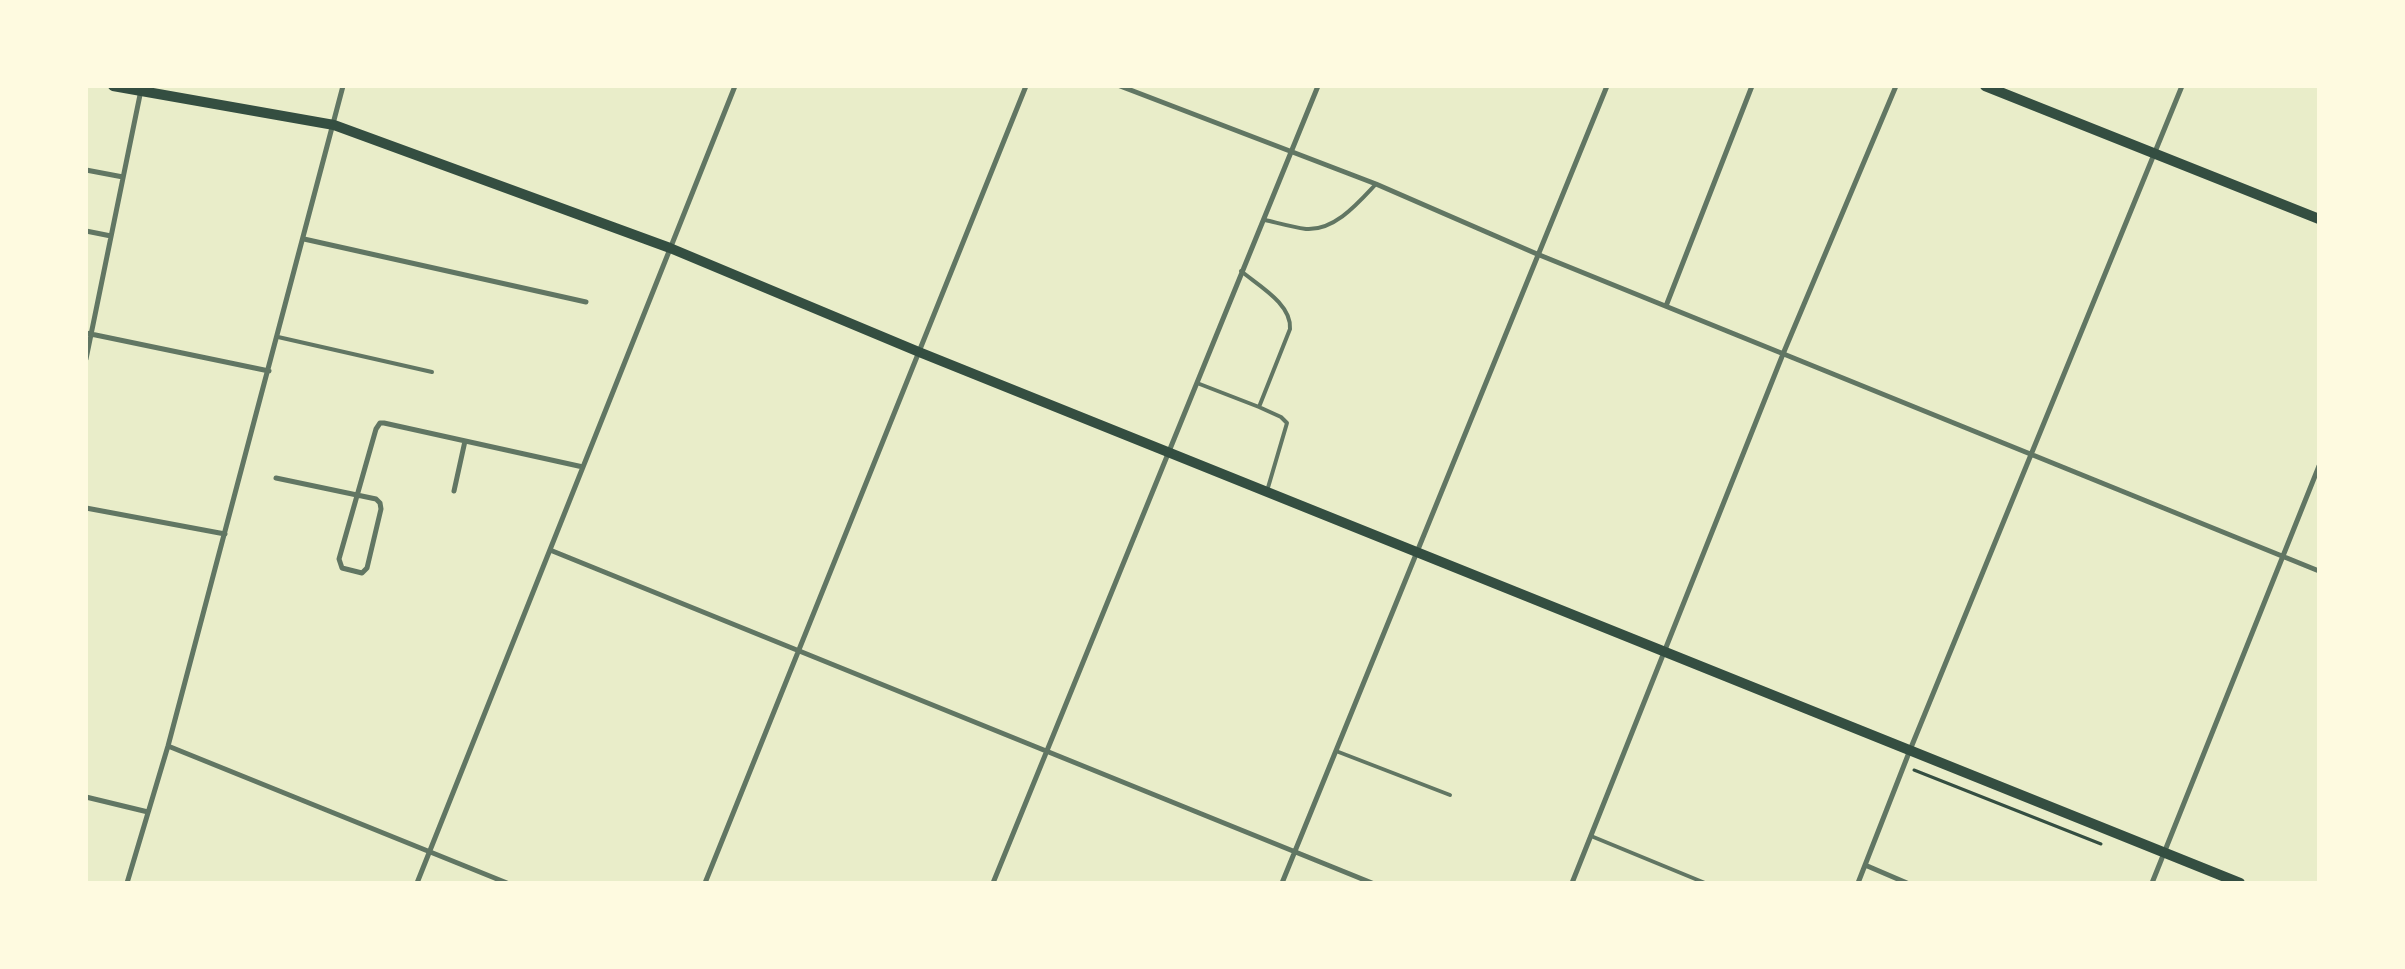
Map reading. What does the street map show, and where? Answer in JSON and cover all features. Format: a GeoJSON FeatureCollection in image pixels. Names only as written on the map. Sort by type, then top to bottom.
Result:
{"type":"FeatureCollection","features":[{"type":"Feature","properties":{"kind":"main road"},"geometry":{"type":"LineString","coordinates":[[113,86],[141,89],[334,124],[670,248],[919,352],[2240,883]]}},
{"type":"Feature","properties":{"kind":"main road"},"geometry":{"type":"LineString","coordinates":[[1985,86],[2319,219]]}},
{"type":"Feature","properties":{"kind":"street"},"geometry":{"type":"LineString","coordinates":[[126,883],[168,746],[304,239],[343,86]]}},
{"type":"Feature","properties":{"kind":"street"},"geometry":{"type":"LineString","coordinates":[[417,883],[735,86]]}},
{"type":"Feature","properties":{"kind":"street"},"geometry":{"type":"LineString","coordinates":[[705,883],[1026,86]]}},
{"type":"Feature","properties":{"kind":"street"},"geometry":{"type":"LineString","coordinates":[[1120,86],[1376,184],[1537,254],[2319,571]]}},
{"type":"Feature","properties":{"kind":"street"},"geometry":{"type":"LineString","coordinates":[[993,883],[1241,271],[1265,220],[1318,86]]}},
{"type":"Feature","properties":{"kind":"street"},"geometry":{"type":"LineString","coordinates":[[1282,883],[1606,86]]}},
{"type":"Feature","properties":{"kind":"street"},"geometry":{"type":"LineString","coordinates":[[1666,306],[1752,86]]}},
{"type":"Feature","properties":{"kind":"street"},"geometry":{"type":"LineString","coordinates":[[1572,883],[1784,354],[1896,86]]}},
{"type":"Feature","properties":{"kind":"street"},"geometry":{"type":"LineString","coordinates":[[1858,883],[1910,750],[2182,86]]}},
{"type":"Feature","properties":{"kind":"street"},"geometry":{"type":"LineString","coordinates":[[86,359],[89,333],[141,89]]}},
{"type":"Feature","properties":{"kind":"street"},"geometry":{"type":"LineString","coordinates":[[86,170],[123,177]]}},
{"type":"Feature","properties":{"kind":"street"},"geometry":{"type":"LineString","coordinates":[[86,231],[111,236]]}},
{"type":"Feature","properties":{"kind":"street"},"geometry":{"type":"LineString","coordinates":[[304,239],[586,302]]}},
{"type":"Feature","properties":{"kind":"street"},"geometry":{"type":"LineString","coordinates":[[89,333],[269,371]]}},
{"type":"Feature","properties":{"kind":"street"},"geometry":{"type":"LineString","coordinates":[[276,478],[358,496],[376,499],[381,506],[368,568],[362,572],[342,568],[339,563],[358,496],[380,423],[384,422],[583,467]]}},
{"type":"Feature","properties":{"kind":"street"},"geometry":{"type":"LineString","coordinates":[[454,491],[465,441]]}},
{"type":"Feature","properties":{"kind":"street"},"geometry":{"type":"LineString","coordinates":[[2152,883],[2319,466]]}},
{"type":"Feature","properties":{"kind":"street"},"geometry":{"type":"LineString","coordinates":[[86,508],[225,534]]}},
{"type":"Feature","properties":{"kind":"street"},"geometry":{"type":"LineString","coordinates":[[550,550],[1372,883]]}},
{"type":"Feature","properties":{"kind":"street"},"geometry":{"type":"LineString","coordinates":[[168,746],[507,883]]}},
{"type":"Feature","properties":{"kind":"street"},"geometry":{"type":"LineString","coordinates":[[86,798],[148,812]]}},
{"type":"Feature","properties":{"kind":"street"},"geometry":{"type":"LineString","coordinates":[[1865,865],[1907,883]]}},
{"type":"Feature","properties":{"kind":"lane"},"geometry":{"type":"LineString","coordinates":[[1265,220],[1308,229],[1326,225],[1352,210],[1376,184]]}},
{"type":"Feature","properties":{"kind":"lane"},"geometry":{"type":"LineString","coordinates":[[1241,271],[1287,310],[1291,322],[1290,329],[1259,408]]}},
{"type":"Feature","properties":{"kind":"lane"},"geometry":{"type":"LineString","coordinates":[[278,337],[432,372]]}},
{"type":"Feature","properties":{"kind":"lane"},"geometry":{"type":"LineString","coordinates":[[1197,383],[1281,417],[1287,423],[1267,492]]}},
{"type":"Feature","properties":{"kind":"lane"},"geometry":{"type":"LineString","coordinates":[[1336,751],[1450,796]]}},
{"type":"Feature","properties":{"kind":"lane"},"geometry":{"type":"LineString","coordinates":[[1591,836],[1705,883]]}},
{"type":"Feature","properties":{"kind":"path"},"geometry":{"type":"LineString","coordinates":[[1904,766],[2104,845]]}}]}
